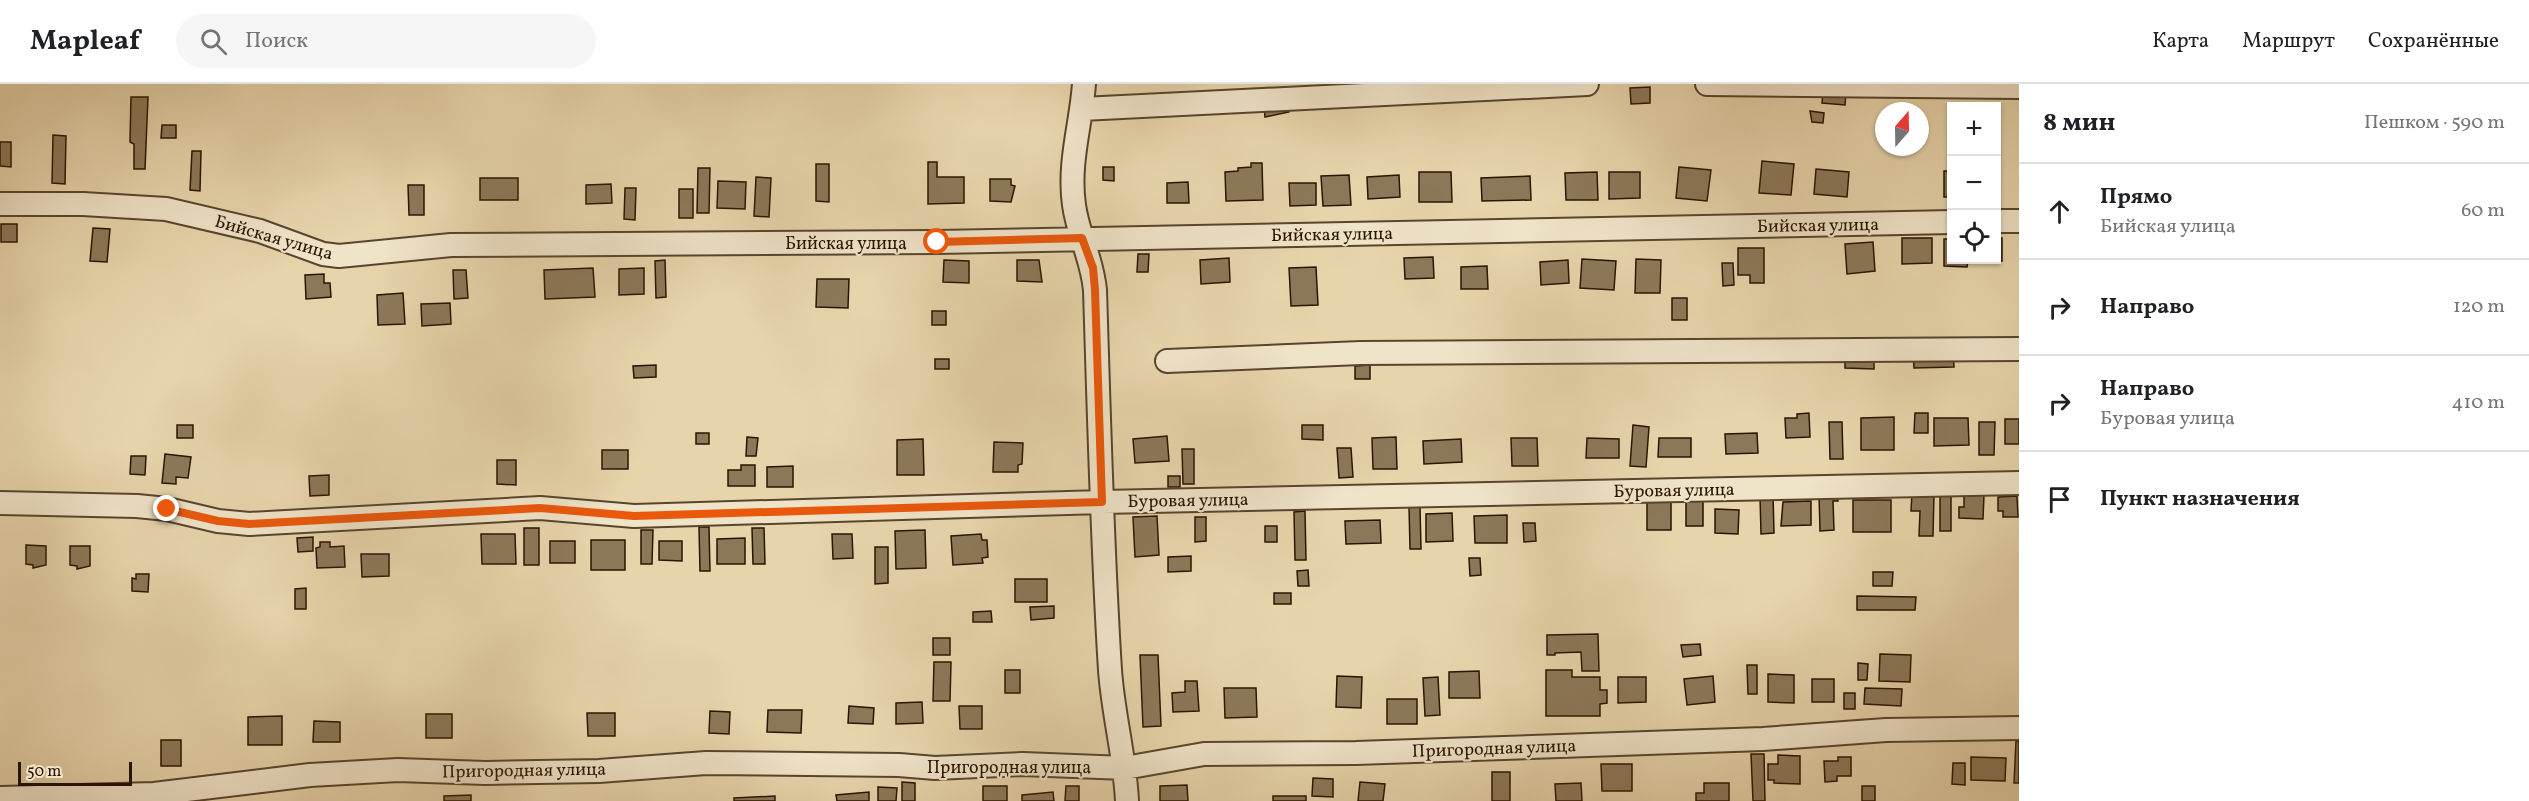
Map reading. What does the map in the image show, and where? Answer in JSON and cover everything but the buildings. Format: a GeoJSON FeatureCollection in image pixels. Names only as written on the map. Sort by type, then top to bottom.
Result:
{"type":"FeatureCollection","features":[{"type":"Feature","properties":{"kind":"street"},"geometry":{"type":"LineString","coordinates":[[1084,84],[1082,109],[1074,145],[1072,175],[1074,206],[1093,268],[1095,290],[1102,502],[1111,673],[1125,768],[1127,801]]}},
{"type":"Feature","properties":{"kind":"street"},"geometry":{"type":"LineString","coordinates":[[1082,109],[1587,84]]}},
{"type":"Feature","properties":{"kind":"street"},"geometry":{"type":"LineString","coordinates":[[1707,84],[2019,87]]}},
{"type":"Feature","properties":{"kind":"street","name":"Бийская улица"},"geometry":{"type":"LineString","coordinates":[[0,204],[83,204],[166,208],[260,231],[330,256],[451,245],[937,242],[1947,222]]}},
{"type":"Feature","properties":{"kind":"street"},"geometry":{"type":"LineString","coordinates":[[2001,222],[2019,221]]}},
{"type":"Feature","properties":{"kind":"street"},"geometry":{"type":"LineString","coordinates":[[1167,361],[1361,353],[2019,349]]}},
{"type":"Feature","properties":{"kind":"street","name":"Буровая улица"},"geometry":{"type":"LineString","coordinates":[[0,503],[137,506],[167,509],[218,521],[249,524],[540,508],[634,516],[1102,502],[2019,483]]}},
{"type":"Feature","properties":{"kind":"street","name":"Пригородная улица"},"geometry":{"type":"LineString","coordinates":[[0,798],[154,794],[310,775],[398,770],[497,773],[599,771],[706,763],[899,765],[935,768],[1023,764],[1125,768],[1204,754],[1380,752],[1763,739],[1877,730],[2019,728]]}},
{"type":"Feature","properties":{"kind":"route"},"geometry":{"type":"LineString","coordinates":[[167,509],[218,521],[249,524],[540,508],[634,516],[1102,502],[1095,290],[1093,268],[1082,238],[937,242]]}}]}
